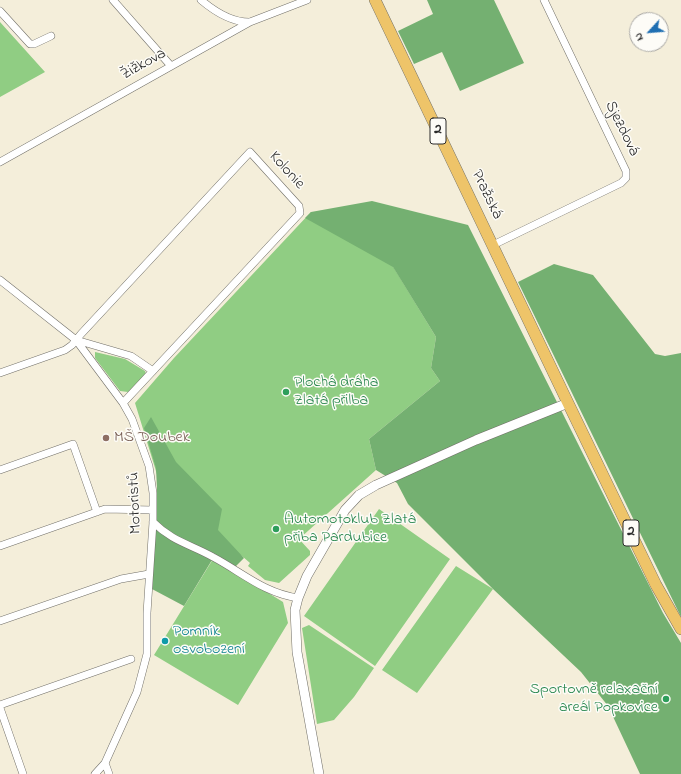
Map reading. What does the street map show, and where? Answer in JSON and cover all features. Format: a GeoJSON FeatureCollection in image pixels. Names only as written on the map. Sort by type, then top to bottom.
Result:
{"type":"FeatureCollection","features":[{"type":"Feature","properties":{"kind":"main road","name":"Pražská"},"geometry":{"type":"LineString","coordinates":[[375,0],[568,403]]}},
{"type":"Feature","properties":{"kind":"main road","name":"2"},"geometry":{"type":"LineString","coordinates":[[568,403],[656,585],[681,629]]}},
{"type":"Feature","properties":{"kind":"street"},"geometry":{"type":"LineString","coordinates":[[113,0],[170,66]]}},
{"type":"Feature","properties":{"kind":"street"},"geometry":{"type":"LineString","coordinates":[[201,0],[228,19],[230,26],[224,36]]}},
{"type":"Feature","properties":{"kind":"street","name":"Žižkova"},"geometry":{"type":"LineString","coordinates":[[0,162],[250,22],[307,0]]}},
{"type":"Feature","properties":{"kind":"street","name":"Sjezdová"},"geometry":{"type":"LineString","coordinates":[[492,245],[621,183],[626,178],[626,172],[544,0]]}},
{"type":"Feature","properties":{"kind":"street"},"geometry":{"type":"LineString","coordinates":[[0,11],[30,44],[34,44],[51,36]]}},
{"type":"Feature","properties":{"kind":"street"},"geometry":{"type":"LineString","coordinates":[[223,15],[238,21],[250,22]]}},
{"type":"Feature","properties":{"kind":"street","name":"Kolonie"},"geometry":{"type":"LineString","coordinates":[[76,340],[250,152],[299,206],[300,213],[153,371]]}},
{"type":"Feature","properties":{"kind":"street","name":"Motoristů"},"geometry":{"type":"LineString","coordinates":[[0,280],[76,340],[123,404],[139,435],[149,466],[153,522],[149,574],[146,659],[137,692],[106,763]]}},
{"type":"Feature","properties":{"kind":"street"},"geometry":{"type":"LineString","coordinates":[[0,373],[66,350],[76,340],[131,356],[153,371],[123,404]]}},
{"type":"Feature","properties":{"kind":"street"},"geometry":{"type":"LineString","coordinates":[[319,774],[297,652],[294,625],[298,598],[307,576],[338,520],[351,502],[359,495],[376,485],[476,440],[568,403]]}},
{"type":"Feature","properties":{"kind":"street"},"geometry":{"type":"LineString","coordinates":[[0,470],[73,444],[97,512]]}},
{"type":"Feature","properties":{"kind":"street"},"geometry":{"type":"LineString","coordinates":[[0,546],[110,508],[153,510]]}},
{"type":"Feature","properties":{"kind":"street"},"geometry":{"type":"LineString","coordinates":[[153,522],[174,540],[212,556],[268,590],[280,595],[298,598]]}},
{"type":"Feature","properties":{"kind":"street"},"geometry":{"type":"LineString","coordinates":[[0,620],[121,579],[149,574]]}},
{"type":"Feature","properties":{"kind":"street"},"geometry":{"type":"LineString","coordinates":[[23,774],[0,706],[131,659]]}},
{"type":"Feature","properties":{"kind":"street"},"geometry":{"type":"LineString","coordinates":[[95,774],[106,763],[109,774]]}},
{"type":"Feature","properties":{"kind":"green space"},"geometry":{"type":"Polygon","coordinates":[[[427,0],[494,0],[524,63],[460,91],[442,52],[414,64],[398,31],[433,14],[427,0]]]}},
{"type":"Feature","properties":{"kind":"green space"},"geometry":{"type":"Polygon","coordinates":[[[0,22],[45,72],[0,97],[0,22]]]}},
{"type":"Feature","properties":{"kind":"green space"},"geometry":{"type":"Polygon","coordinates":[[[372,201],[468,225],[663,613],[681,643],[681,774],[640,774],[608,706],[581,672],[493,589],[408,504],[397,483],[376,470],[369,439],[440,381],[431,368],[436,337],[393,267],[305,218],[311,212],[372,201]]]}},
{"type":"Feature","properties":{"kind":"green space","name":"Plochá dráha Zlatá přilba"},"geometry":{"type":"Polygon","coordinates":[[[311,212],[361,214],[436,337],[431,368],[440,381],[369,439],[376,470],[299,539],[310,551],[310,555],[279,583],[265,580],[248,566],[250,563],[242,556],[168,510],[135,403],[174,358],[311,212]]]}},
{"type":"Feature","properties":{"kind":"green space"},"geometry":{"type":"Polygon","coordinates":[[[554,264],[593,275],[655,354],[665,356],[681,353],[681,617],[518,282],[554,264]]]}},
{"type":"Feature","properties":{"kind":"green space"},"geometry":{"type":"Polygon","coordinates":[[[95,352],[125,359],[145,371],[146,374],[128,392],[120,391],[95,358],[95,352]]]}},
{"type":"Feature","properties":{"kind":"green space"},"geometry":{"type":"Polygon","coordinates":[[[151,417],[176,462],[222,509],[218,530],[244,558],[235,567],[215,555],[184,606],[152,589],[157,489],[156,468],[144,428],[151,417]]]}},
{"type":"Feature","properties":{"kind":"green space"},"geometry":{"type":"Polygon","coordinates":[[[379,509],[450,559],[375,666],[304,616],[379,509]]]}},
{"type":"Feature","properties":{"kind":"green space"},"geometry":{"type":"Polygon","coordinates":[[[213,559],[283,602],[288,623],[238,705],[154,655],[213,559]]]}},
{"type":"Feature","properties":{"kind":"green space"},"geometry":{"type":"Polygon","coordinates":[[[456,566],[493,589],[417,693],[382,670],[456,566]]]}},
{"type":"Feature","properties":{"kind":"green space"},"geometry":{"type":"Polygon","coordinates":[[[309,625],[374,668],[354,697],[334,720],[317,724],[302,628],[309,625]]]}},
{"type":"Feature","properties":{"kind":"place","name":"Plochá dráha Zlatá přilba"},"geometry":{"type":"Point","coordinates":[286,392]}},
{"type":"Feature","properties":{"kind":"place","name":"MŠ Doubek"},"geometry":{"type":"Point","coordinates":[106,438]}},
{"type":"Feature","properties":{"kind":"place","name":"Automotoklub Zlatá přiba Pardubice"},"geometry":{"type":"Point","coordinates":[276,529]}},
{"type":"Feature","properties":{"kind":"place","name":"Pomník osvobození"},"geometry":{"type":"Point","coordinates":[165,641]}},
{"type":"Feature","properties":{"kind":"place","name":"Sportovně relaxační areál Popkovice"},"geometry":{"type":"Point","coordinates":[666,699]}}]}
